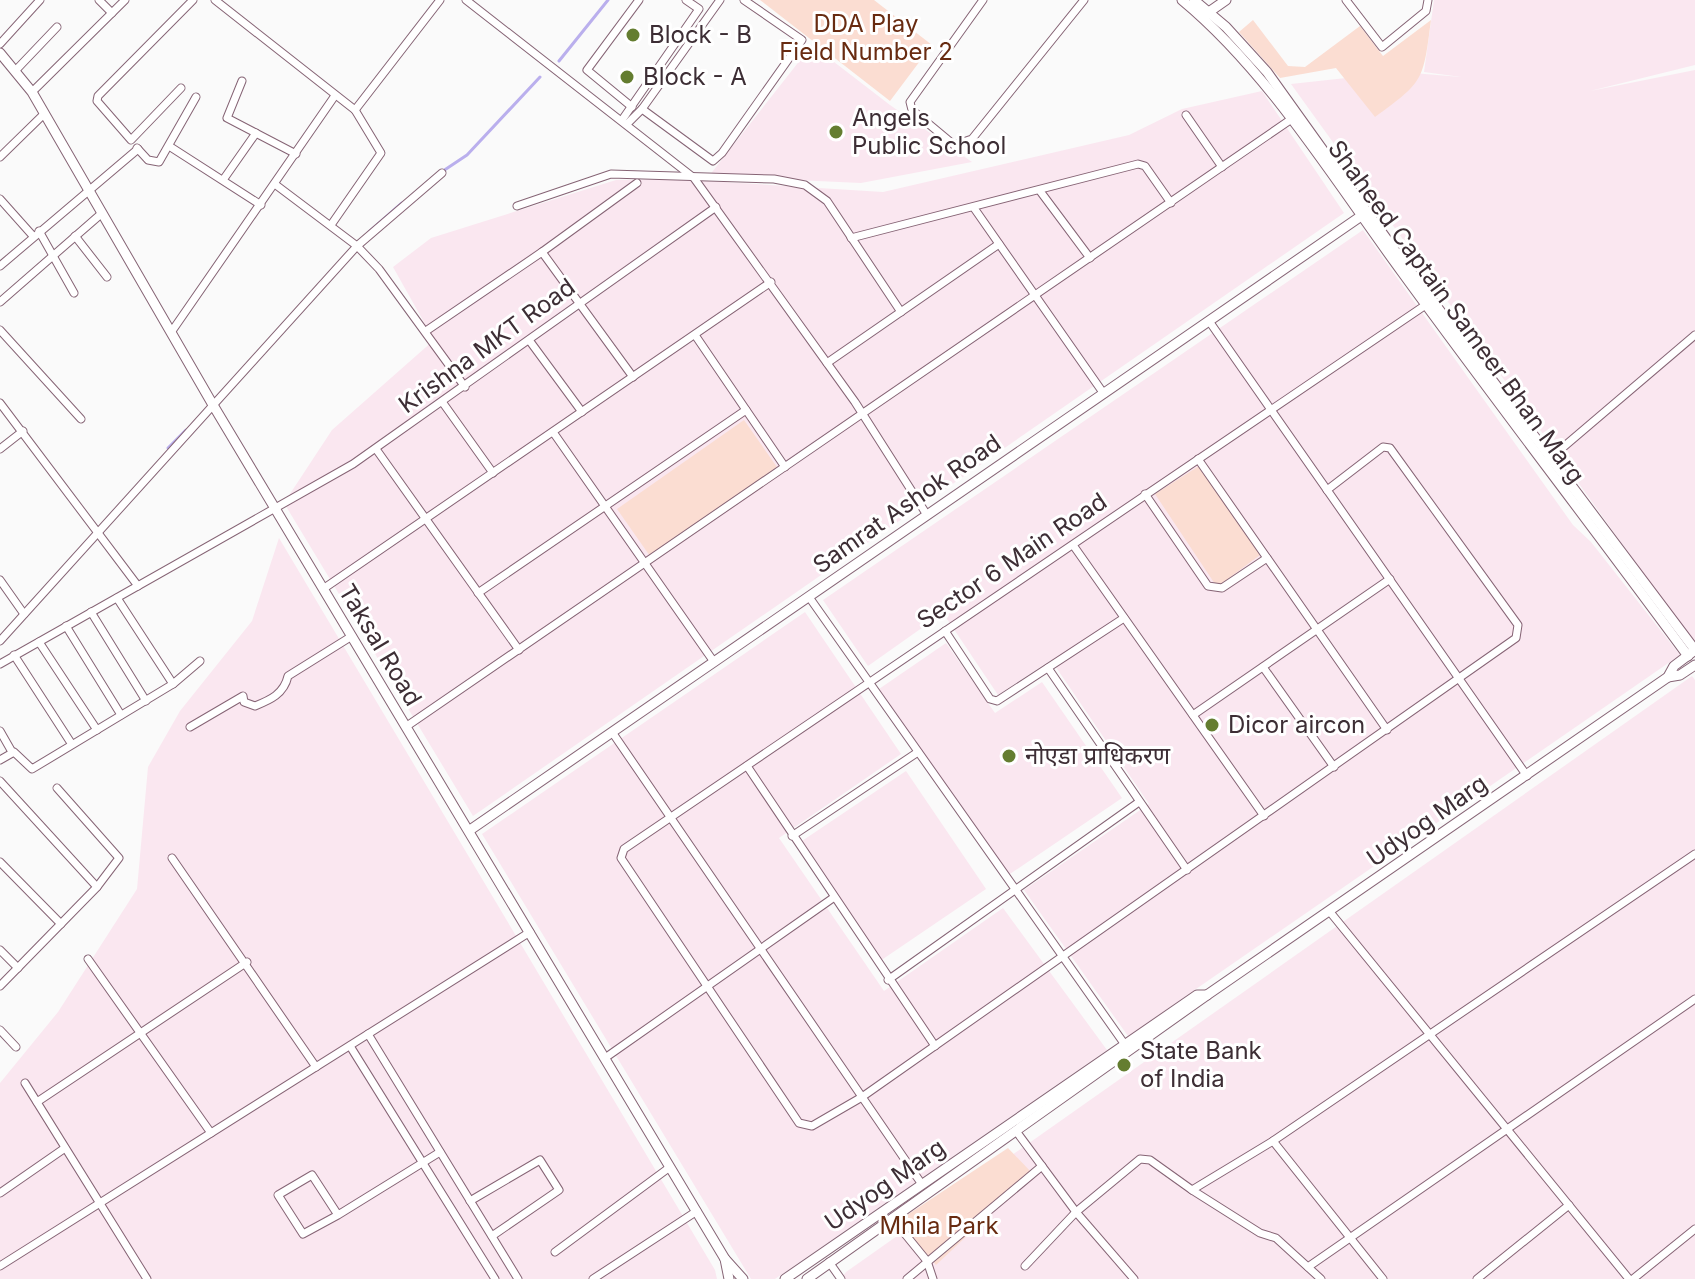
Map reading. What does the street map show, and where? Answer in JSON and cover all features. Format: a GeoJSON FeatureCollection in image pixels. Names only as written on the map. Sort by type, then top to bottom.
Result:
{"type":"FeatureCollection","features":[{"type":"Feature","properties":{"kind":"street"},"geometry":{"type":"LineString","coordinates":[[0,44],[40,0]]}},
{"type":"Feature","properties":{"kind":"street"},"geometry":{"type":"LineString","coordinates":[[99,0],[112,13]]}},
{"type":"Feature","properties":{"kind":"street"},"geometry":{"type":"LineString","coordinates":[[32,92],[125,0]]}},
{"type":"Feature","properties":{"kind":"street"},"geometry":{"type":"LineString","coordinates":[[193,0],[98,96],[97,104],[138,149],[156,163],[196,97]]}},
{"type":"Feature","properties":{"kind":"street"},"geometry":{"type":"LineString","coordinates":[[215,0],[334,97],[355,110],[381,153],[331,225]]}},
{"type":"Feature","properties":{"kind":"street"},"geometry":{"type":"LineString","coordinates":[[355,110],[440,0]]}},
{"type":"Feature","properties":{"kind":"street"},"geometry":{"type":"LineString","coordinates":[[466,0],[694,178],[863,414],[927,515]]}},
{"type":"Feature","properties":{"kind":"street"},"geometry":{"type":"LineString","coordinates":[[632,107],[587,70],[639,0]]}},
{"type":"Feature","properties":{"kind":"street"},"geometry":{"type":"LineString","coordinates":[[625,122],[699,9],[686,0]]}},
{"type":"Feature","properties":{"kind":"street"},"geometry":{"type":"LineString","coordinates":[[625,122],[642,109],[720,0]]}},
{"type":"Feature","properties":{"kind":"street"},"geometry":{"type":"LineString","coordinates":[[642,109],[713,161],[722,153],[802,40],[744,0]]}},
{"type":"Feature","properties":{"kind":"street"},"geometry":{"type":"LineString","coordinates":[[983,0],[910,102],[912,110],[954,145],[972,139],[1084,0]]}},
{"type":"Feature","properties":{"kind":"street","name":"Shaheed Captain Sameer Bhan Marg"},"geometry":{"type":"LineString","coordinates":[[1182,0],[1206,15]]}},
{"type":"Feature","properties":{"kind":"street","name":"Shaheed Captain Sameer Bhan Marg"},"geometry":{"type":"LineString","coordinates":[[1194,0],[1267,72],[1294,118],[1429,303],[1546,462],[1693,652]]}},
{"type":"Feature","properties":{"kind":"street"},"geometry":{"type":"LineString","coordinates":[[1206,15],[1226,0]]}},
{"type":"Feature","properties":{"kind":"street"},"geometry":{"type":"LineString","coordinates":[[1346,0],[1382,47],[1426,11],[1428,0]]}},
{"type":"Feature","properties":{"kind":"street"},"geometry":{"type":"LineString","coordinates":[[16,70],[57,27]]}},
{"type":"Feature","properties":{"kind":"street","name":"Taksal Road"},"geometry":{"type":"LineString","coordinates":[[0,53],[32,92],[275,509],[725,1259],[743,1279]]}},
{"type":"Feature","properties":{"kind":"street"},"geometry":{"type":"LineString","coordinates":[[242,81],[227,116],[296,154]]}},
{"type":"Feature","properties":{"kind":"street"},"geometry":{"type":"LineString","coordinates":[[131,140],[181,88]]}},
{"type":"Feature","properties":{"kind":"street"},"geometry":{"type":"LineString","coordinates":[[172,331],[276,185],[334,97]]}},
{"type":"Feature","properties":{"kind":"street"},"geometry":{"type":"LineString","coordinates":[[0,157],[43,115]]}},
{"type":"Feature","properties":{"kind":"street"},"geometry":{"type":"LineString","coordinates":[[1186,115],[1222,167]]}},
{"type":"Feature","properties":{"kind":"street"},"geometry":{"type":"LineString","coordinates":[[407,726],[1294,118]]}},
{"type":"Feature","properties":{"kind":"street"},"geometry":{"type":"LineString","coordinates":[[223,180],[256,133]]}},
{"type":"Feature","properties":{"kind":"street"},"geometry":{"type":"LineString","coordinates":[[169,146],[261,205]]}},
{"type":"Feature","properties":{"kind":"street"},"geometry":{"type":"LineString","coordinates":[[0,266],[138,149]]}},
{"type":"Feature","properties":{"kind":"street"},"geometry":{"type":"LineString","coordinates":[[851,238],[1141,164],[1171,203]]}},
{"type":"Feature","properties":{"kind":"street"},"geometry":{"type":"LineString","coordinates":[[0,641],[357,246],[442,173]]}},
{"type":"Feature","properties":{"kind":"street"},"geometry":{"type":"LineString","coordinates":[[517,206],[611,174],[774,179],[805,185],[827,201],[901,312]]}},
{"type":"Feature","properties":{"kind":"street"},"geometry":{"type":"LineString","coordinates":[[426,331],[637,183]]}},
{"type":"Feature","properties":{"kind":"street"},"geometry":{"type":"LineString","coordinates":[[276,185],[357,246],[379,269],[465,387]]}},
{"type":"Feature","properties":{"kind":"street"},"geometry":{"type":"LineString","coordinates":[[1040,191],[1090,258]]}},
{"type":"Feature","properties":{"kind":"street"},"geometry":{"type":"LineString","coordinates":[[0,199],[36,234],[74,293]]}},
{"type":"Feature","properties":{"kind":"street","name":"Krishna MKT Road"},"geometry":{"type":"LineString","coordinates":[[0,664],[376,449],[716,207]]}},
{"type":"Feature","properties":{"kind":"street"},"geometry":{"type":"LineString","coordinates":[[974,208],[1104,394]]}},
{"type":"Feature","properties":{"kind":"street"},"geometry":{"type":"LineString","coordinates":[[0,302],[101,214]]}},
{"type":"Feature","properties":{"kind":"street","name":"Samrat Ashok Road"},"geometry":{"type":"LineString","coordinates":[[470,830],[1365,214]]}},
{"type":"Feature","properties":{"kind":"street"},"geometry":{"type":"LineString","coordinates":[[75,236],[107,277]]}},
{"type":"Feature","properties":{"kind":"street"},"geometry":{"type":"LineString","coordinates":[[827,363],[999,244]]}},
{"type":"Feature","properties":{"kind":"street"},"geometry":{"type":"LineString","coordinates":[[542,252],[633,377]]}},
{"type":"Feature","properties":{"kind":"street"},"geometry":{"type":"LineString","coordinates":[[323,589],[771,282]]}},
{"type":"Feature","properties":{"kind":"street","name":"Sector 6 Main Road"},"geometry":{"type":"LineString","coordinates":[[708,985],[621,858],[624,849],[1429,303]]}},
{"type":"Feature","properties":{"kind":"street"},"geometry":{"type":"LineString","coordinates":[[1209,321],[1527,776]]}},
{"type":"Feature","properties":{"kind":"street"},"geometry":{"type":"LineString","coordinates":[[0,330],[81,419]]}},
{"type":"Feature","properties":{"kind":"street"},"geometry":{"type":"LineString","coordinates":[[695,335],[785,467]]}},
{"type":"Feature","properties":{"kind":"street"},"geometry":{"type":"LineString","coordinates":[[1546,462],[1695,335]]}},
{"type":"Feature","properties":{"kind":"street"},"geometry":{"type":"LineString","coordinates":[[529,340],[582,412]]}},
{"type":"Feature","properties":{"kind":"street"},"geometry":{"type":"LineString","coordinates":[[0,403],[138,586]]}},
{"type":"Feature","properties":{"kind":"street"},"geometry":{"type":"LineString","coordinates":[[443,403],[493,473]]}},
{"type":"Feature","properties":{"kind":"street"},"geometry":{"type":"LineString","coordinates":[[478,593],[746,410]]}},
{"type":"Feature","properties":{"kind":"street"},"geometry":{"type":"LineString","coordinates":[[0,449],[23,431]]}},
{"type":"Feature","properties":{"kind":"street"},"geometry":{"type":"LineString","coordinates":[[553,432],[714,662]]}},
{"type":"Feature","properties":{"kind":"street"},"geometry":{"type":"LineString","coordinates":[[708,985],[799,1123],[812,1126],[862,1097],[1516,638],[1518,625],[1390,448],[1383,447],[1327,490]]}},
{"type":"Feature","properties":{"kind":"street"},"geometry":{"type":"LineString","coordinates":[[376,449],[519,650]]}},
{"type":"Feature","properties":{"kind":"street"},"geometry":{"type":"LineString","coordinates":[[1198,459],[1387,730]]}},
{"type":"Feature","properties":{"kind":"street"},"geometry":{"type":"LineString","coordinates":[[1145,494],[1208,586],[1222,588],[1267,558]]}},
{"type":"Feature","properties":{"kind":"street"},"geometry":{"type":"LineString","coordinates":[[1073,545],[1264,816]]}},
{"type":"Feature","properties":{"kind":"street"},"geometry":{"type":"LineString","coordinates":[[1193,715],[1390,579]]}},
{"type":"Feature","properties":{"kind":"street"},"geometry":{"type":"LineString","coordinates":[[0,580],[24,614]]}},
{"type":"Feature","properties":{"kind":"street"},"geometry":{"type":"LineString","coordinates":[[809,597],[1130,1052]]}},
{"type":"Feature","properties":{"kind":"street"},"geometry":{"type":"LineString","coordinates":[[117,598],[173,684]]}},
{"type":"Feature","properties":{"kind":"street"},"geometry":{"type":"LineString","coordinates":[[91,612],[146,701]]}},
{"type":"Feature","properties":{"kind":"street"},"geometry":{"type":"LineString","coordinates":[[945,631],[994,700],[1001,700],[1124,618]]}},
{"type":"Feature","properties":{"kind":"street"},"geometry":{"type":"LineString","coordinates":[[66,626],[121,715]]}},
{"type":"Feature","properties":{"kind":"street"},"geometry":{"type":"LineString","coordinates":[[190,727],[243,696],[244,702],[255,706],[274,698],[286,686],[288,676],[352,636]]}},
{"type":"Feature","properties":{"kind":"street"},"geometry":{"type":"LineString","coordinates":[[39,642],[97,730]]}},
{"type":"Feature","properties":{"kind":"street","name":"Udyog Marg"},"geometry":{"type":"LineString","coordinates":[[1668,677],[1674,666],[1693,652]]}},
{"type":"Feature","properties":{"kind":"street"},"geometry":{"type":"LineString","coordinates":[[14,655],[71,743]]}},
{"type":"Feature","properties":{"kind":"street"},"geometry":{"type":"LineString","coordinates":[[0,731],[12,752],[32,769],[173,684],[200,661]]}},
{"type":"Feature","properties":{"kind":"street","name":"Udyog Marg"},"geometry":{"type":"LineString","coordinates":[[807,1279],[1207,995],[1668,677],[1680,675],[1695,665]]}},
{"type":"Feature","properties":{"kind":"street"},"geometry":{"type":"LineString","coordinates":[[1263,667],[1334,767]]}},
{"type":"Feature","properties":{"kind":"street"},"geometry":{"type":"LineString","coordinates":[[1048,668],[1187,870]]}},
{"type":"Feature","properties":{"kind":"street"},"geometry":{"type":"LineString","coordinates":[[612,732],[921,1183]]}},
{"type":"Feature","properties":{"kind":"street"},"geometry":{"type":"LineString","coordinates":[[0,760],[12,752]]}},
{"type":"Feature","properties":{"kind":"street"},"geometry":{"type":"LineString","coordinates":[[792,836],[918,752]]}},
{"type":"Feature","properties":{"kind":"street"},"geometry":{"type":"LineString","coordinates":[[747,766],[935,1046]]}},
{"type":"Feature","properties":{"kind":"street"},"geometry":{"type":"LineString","coordinates":[[0,781],[97,887]]}},
{"type":"Feature","properties":{"kind":"street"},"geometry":{"type":"LineString","coordinates":[[0,986],[97,887],[119,855],[57,788]]}},
{"type":"Feature","properties":{"kind":"street"},"geometry":{"type":"LineString","coordinates":[[888,980],[1139,802]]}},
{"type":"Feature","properties":{"kind":"street"},"geometry":{"type":"LineString","coordinates":[[1192,1190],[1273,1141],[1695,854]]}},
{"type":"Feature","properties":{"kind":"street"},"geometry":{"type":"LineString","coordinates":[[172,858],[247,962],[316,1067]]}},
{"type":"Feature","properties":{"kind":"street"},"geometry":{"type":"LineString","coordinates":[[0,862],[61,924]]}},
{"type":"Feature","properties":{"kind":"street"},"geometry":{"type":"LineString","coordinates":[[605,1058],[833,898]]}},
{"type":"Feature","properties":{"kind":"street"},"geometry":{"type":"LineString","coordinates":[[1330,912],[1428,1036],[1631,1279],[1695,1229]]}},
{"type":"Feature","properties":{"kind":"street"},"geometry":{"type":"LineString","coordinates":[[0,1266],[530,932]]}},
{"type":"Feature","properties":{"kind":"street"},"geometry":{"type":"LineString","coordinates":[[0,950],[18,968]]}},
{"type":"Feature","properties":{"kind":"street"},"geometry":{"type":"LineString","coordinates":[[88,959],[211,1133]]}},
{"type":"Feature","properties":{"kind":"street"},"geometry":{"type":"LineString","coordinates":[[37,1102],[247,962]]}},
{"type":"Feature","properties":{"kind":"street","name":"Udyog Marg"},"geometry":{"type":"LineString","coordinates":[[785,1279],[1123,1043],[1197,995],[1207,995]]}},
{"type":"Feature","properties":{"kind":"street"},"geometry":{"type":"LineString","coordinates":[[1308,1267],[1695,999]]}},
{"type":"Feature","properties":{"kind":"street"},"geometry":{"type":"LineString","coordinates":[[0,1030],[16,1047]]}},
{"type":"Feature","properties":{"kind":"street"},"geometry":{"type":"LineString","coordinates":[[368,1034],[518,1279]]}},
{"type":"Feature","properties":{"kind":"street"},"geometry":{"type":"LineString","coordinates":[[350,1046],[495,1279]]}},
{"type":"Feature","properties":{"kind":"street"},"geometry":{"type":"LineString","coordinates":[[25,1083],[147,1279]]}},
{"type":"Feature","properties":{"kind":"street"},"geometry":{"type":"LineString","coordinates":[[1016,1131],[1125,1276],[1134,1279]]}},
{"type":"Feature","properties":{"kind":"street"},"geometry":{"type":"LineString","coordinates":[[1273,1141],[1383,1279]]}},
{"type":"Feature","properties":{"kind":"street"},"geometry":{"type":"LineString","coordinates":[[0,1193],[65,1148]]}},
{"type":"Feature","properties":{"kind":"street"},"geometry":{"type":"LineString","coordinates":[[338,1215],[312,1175],[278,1195],[303,1234],[338,1215],[440,1152]]}},
{"type":"Feature","properties":{"kind":"street"},"geometry":{"type":"LineString","coordinates":[[1025,1266],[1076,1212],[1140,1159],[1150,1160],[1261,1234],[1276,1238],[1321,1279]]}},
{"type":"Feature","properties":{"kind":"street"},"geometry":{"type":"LineString","coordinates":[[470,1201],[540,1160],[556,1185],[559,1190],[492,1236]]}},
{"type":"Feature","properties":{"kind":"street"},"geometry":{"type":"LineString","coordinates":[[907,1279],[1042,1166]]}},
{"type":"Feature","properties":{"kind":"street"},"geometry":{"type":"LineString","coordinates":[[555,1252],[670,1167]]}},
{"type":"Feature","properties":{"kind":"street"},"geometry":{"type":"LineString","coordinates":[[1477,1279],[1569,1205]]}},
{"type":"Feature","properties":{"kind":"street"},"geometry":{"type":"LineString","coordinates":[[593,1279],[697,1211]]}},
{"type":"Feature","properties":{"kind":"street"},"geometry":{"type":"LineString","coordinates":[[892,1218],[927,1261],[933,1279]]}},
{"type":"Feature","properties":{"kind":"street","name":"Taksal Road"},"geometry":{"type":"LineString","coordinates":[[725,1259],[728,1277]]}},
{"type":"Feature","properties":{"kind":"street"},"geometry":{"type":"LineString","coordinates":[[820,1279],[829,1262],[841,1279]]}},
{"type":"Feature","properties":{"kind":"shaded area"},"geometry":{"type":"Polygon","coordinates":[[[1434,0],[1695,0],[1695,65],[1590,91],[1695,70],[1695,645],[1291,84],[1401,72],[1461,77],[1424,72],[1434,0]]]}},
{"type":"Feature","properties":{"kind":"shaded area","name":"Angels Public School"},"geometry":{"type":"Polygon","coordinates":[[[812,45],[972,162],[861,183],[709,176],[812,45]]]}},
{"type":"Feature","properties":{"kind":"shaded area"},"geometry":{"type":"Polygon","coordinates":[[[1262,91],[1344,213],[473,816],[284,503],[332,430],[434,340],[393,267],[431,238],[616,180],[675,179],[883,192],[1129,135],[1182,109],[1262,91]]]}},
{"type":"Feature","properties":{"kind":"shaded area"},"geometry":{"type":"Polygon","coordinates":[[[1363,230],[1573,525],[1591,542],[1680,655],[1128,1036],[1024,890],[1149,804],[1051,660],[998,695],[943,613],[868,666],[823,600],[1363,230]]]}},
{"type":"Feature","properties":{"kind":"shaded area"},"geometry":{"type":"Polygon","coordinates":[[[279,538],[715,1270],[717,1279],[0,1279],[0,1083],[58,1012],[137,889],[148,767],[180,711],[252,621],[279,538]]]}},
{"type":"Feature","properties":{"kind":"shaded area"},"geometry":{"type":"Polygon","coordinates":[[[805,612],[901,754],[779,838],[884,991],[1003,908],[1107,1050],[775,1279],[751,1279],[482,834],[805,612]]]}},
{"type":"Feature","properties":{"kind":"shaded area","name":"नोएडा प्राधिकरण"},"geometry":{"type":"Polygon","coordinates":[[[946,643],[995,713],[1042,682],[1122,798],[1007,876],[879,689],[946,643]]]}},
{"type":"Feature","properties":{"kind":"shaded area"},"geometry":{"type":"Polygon","coordinates":[[[1692,676],[1695,680],[1695,1279],[841,1279],[846,1272],[1692,676]]]}},
{"type":"Feature","properties":{"kind":"shaded area"},"geometry":{"type":"Polygon","coordinates":[[[906,771],[986,889],[880,961],[799,843],[906,771]]]}},
{"type":"Feature","properties":{"kind":"green space","name":"DDA Play Field Number 2"},"geometry":{"type":"Polygon","coordinates":[[[760,0],[874,0],[932,45],[890,101],[760,0]]]}},
{"type":"Feature","properties":{"kind":"green space"},"geometry":{"type":"Polygon","coordinates":[[[1253,20],[1288,66],[1305,67],[1360,26],[1383,56],[1431,20],[1419,78],[1404,95],[1375,117],[1336,68],[1280,78],[1239,32],[1253,20]]]}},
{"type":"Feature","properties":{"kind":"green space"},"geometry":{"type":"Polygon","coordinates":[[[744,420],[779,470],[652,559],[617,509],[744,420]]]}},
{"type":"Feature","properties":{"kind":"green space"},"geometry":{"type":"Polygon","coordinates":[[[1199,466],[1260,555],[1217,587],[1155,494],[1199,466]]]}},
{"type":"Feature","properties":{"kind":"green space","name":"Mhila Park"},"geometry":{"type":"Polygon","coordinates":[[[1008,1148],[1033,1174],[936,1265],[898,1221],[1008,1148]]]}},
{"type":"Feature","properties":{"kind":"waterway"},"geometry":{"type":"LineString","coordinates":[[559,61],[608,0]]}},
{"type":"Feature","properties":{"kind":"waterway"},"geometry":{"type":"LineString","coordinates":[[443,171],[467,155],[540,77]]}},
{"type":"Feature","properties":{"kind":"waterway"},"geometry":{"type":"LineString","coordinates":[[369,232],[402,203]]}},
{"type":"Feature","properties":{"kind":"waterway"},"geometry":{"type":"LineString","coordinates":[[168,448],[186,430]]}},
{"type":"Feature","properties":{"kind":"place","name":"Block - B"},"geometry":{"type":"Point","coordinates":[633,35]}},
{"type":"Feature","properties":{"kind":"place","name":"Block - A"},"geometry":{"type":"Point","coordinates":[627,77]}},
{"type":"Feature","properties":{"kind":"place","name":"Angels Public School"},"geometry":{"type":"Point","coordinates":[836,132]}},
{"type":"Feature","properties":{"kind":"place","name":"Dicor aircon"},"geometry":{"type":"Point","coordinates":[1212,725]}},
{"type":"Feature","properties":{"kind":"place","name":"नोएडा प्राधिकरण"},"geometry":{"type":"Point","coordinates":[1009,756]}},
{"type":"Feature","properties":{"kind":"place","name":"State Bank of India"},"geometry":{"type":"Point","coordinates":[1124,1065]}}]}
